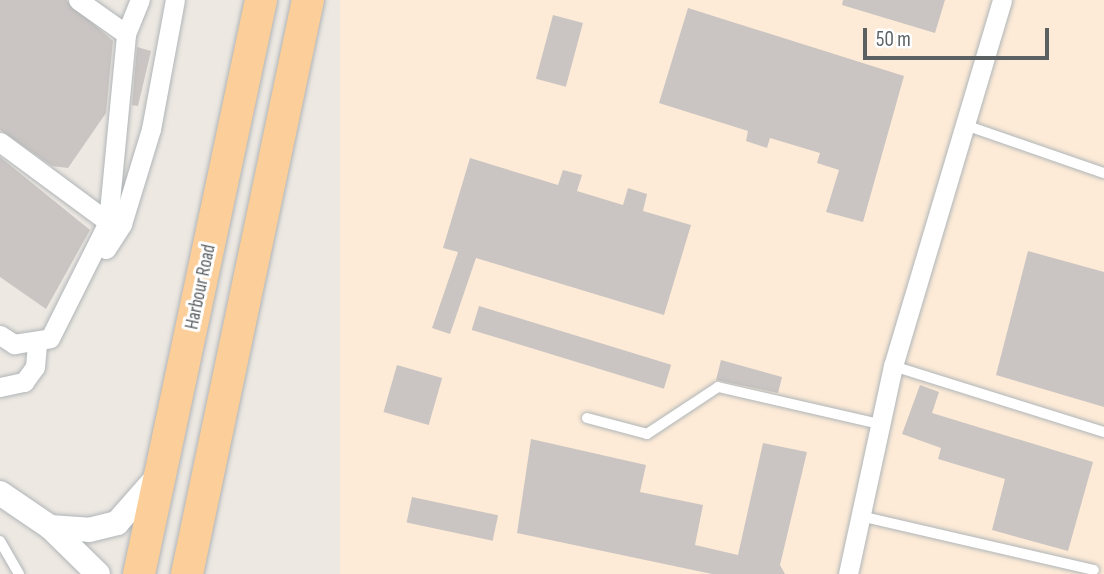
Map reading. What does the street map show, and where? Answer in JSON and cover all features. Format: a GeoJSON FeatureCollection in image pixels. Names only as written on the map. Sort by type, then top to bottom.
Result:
{"type":"FeatureCollection","features":[{"type":"Feature","properties":{"kind":"highway","name":"Harbour Road"},"geometry":{"type":"LineString","coordinates":[[139,574],[261,0]]}},
{"type":"Feature","properties":{"kind":"highway"},"geometry":{"type":"LineString","coordinates":[[187,574],[308,0]]}},
{"type":"Feature","properties":{"kind":"street"},"geometry":{"type":"LineString","coordinates":[[78,0],[126,34]]}},
{"type":"Feature","properties":{"kind":"street"},"geometry":{"type":"LineString","coordinates":[[59,324],[108,222],[126,34],[140,0]]}},
{"type":"Feature","properties":{"kind":"street"},"geometry":{"type":"LineString","coordinates":[[0,387],[24,382],[35,367],[37,345],[59,324],[122,223],[150,129],[175,0]]}},
{"type":"Feature","properties":{"kind":"street"},"geometry":{"type":"LineString","coordinates":[[848,574],[892,366],[1002,0]]}},
{"type":"Feature","properties":{"kind":"street"},"geometry":{"type":"LineString","coordinates":[[0,142],[108,222]]}},
{"type":"Feature","properties":{"kind":"street"},"geometry":{"type":"LineString","coordinates":[[0,335],[37,345]]}},
{"type":"Feature","properties":{"kind":"street"},"geometry":{"type":"LineString","coordinates":[[50,527],[89,530],[117,523],[160,474]]}},
{"type":"Feature","properties":{"kind":"street"},"geometry":{"type":"LineString","coordinates":[[0,494],[50,527],[98,574]]}},
{"type":"Feature","properties":{"kind":"lane"},"geometry":{"type":"LineString","coordinates":[[965,125],[1104,173]]}},
{"type":"Feature","properties":{"kind":"lane"},"geometry":{"type":"LineString","coordinates":[[892,366],[1104,432]]}},
{"type":"Feature","properties":{"kind":"lane"},"geometry":{"type":"LineString","coordinates":[[587,418],[648,434],[718,387],[880,424]]}},
{"type":"Feature","properties":{"kind":"lane"},"geometry":{"type":"LineString","coordinates":[[860,516],[1094,570]]}},
{"type":"Feature","properties":{"kind":"lane"},"geometry":{"type":"LineString","coordinates":[[0,541],[19,574]]}},
{"type":"Feature","properties":{"kind":"shaded area"},"geometry":{"type":"Polygon","coordinates":[[[340,0],[1104,0],[1104,574],[340,574],[340,0]]]}},
{"type":"Feature","properties":{"kind":"building"},"geometry":{"type":"Polygon","coordinates":[[[0,0],[66,0],[113,41],[106,113],[68,168],[52,166],[0,130],[0,0]]]}},
{"type":"Feature","properties":{"kind":"building"},"geometry":{"type":"Polygon","coordinates":[[[843,0],[945,0],[935,33],[842,5],[843,0]]]}},
{"type":"Feature","properties":{"kind":"building"},"geometry":{"type":"Polygon","coordinates":[[[688,8],[904,76],[863,222],[826,212],[839,170],[817,163],[820,153],[770,138],[767,148],[746,141],[748,131],[659,103],[688,8]]]}},
{"type":"Feature","properties":{"kind":"building"},"geometry":{"type":"Polygon","coordinates":[[[553,15],[583,23],[566,87],[536,79],[553,15]]]}},
{"type":"Feature","properties":{"kind":"building"},"geometry":{"type":"Polygon","coordinates":[[[137,47],[151,51],[138,106],[132,105],[137,47]]]}},
{"type":"Feature","properties":{"kind":"building"},"geometry":{"type":"Polygon","coordinates":[[[0,157],[90,230],[46,309],[0,277],[0,157]]]}},
{"type":"Feature","properties":{"kind":"building"},"geometry":{"type":"Polygon","coordinates":[[[470,158],[558,185],[563,170],[582,175],[577,191],[623,205],[628,188],[647,194],[643,211],[691,225],[664,315],[476,258],[450,334],[432,328],[458,252],[443,248],[470,158]]]}},
{"type":"Feature","properties":{"kind":"building"},"geometry":{"type":"Polygon","coordinates":[[[1028,251],[1104,272],[1104,407],[996,375],[1028,251]]]}},
{"type":"Feature","properties":{"kind":"building"},"geometry":{"type":"Polygon","coordinates":[[[479,306],[671,365],[664,389],[472,330],[479,306]]]}},
{"type":"Feature","properties":{"kind":"building"},"geometry":{"type":"Polygon","coordinates":[[[721,360],[782,377],[778,393],[716,380],[721,360]]]}},
{"type":"Feature","properties":{"kind":"building"},"geometry":{"type":"Polygon","coordinates":[[[397,365],[442,378],[429,425],[383,412],[397,365]]]}},
{"type":"Feature","properties":{"kind":"building"},"geometry":{"type":"Polygon","coordinates":[[[920,385],[939,392],[932,413],[1093,462],[1068,551],[992,530],[1005,479],[938,459],[941,448],[902,434],[920,385]]]}},
{"type":"Feature","properties":{"kind":"building"},"geometry":{"type":"Polygon","coordinates":[[[531,439],[646,465],[640,492],[703,505],[695,545],[738,555],[763,443],[807,452],[780,565],[785,574],[712,574],[517,533],[531,439]]]}},
{"type":"Feature","properties":{"kind":"building"},"geometry":{"type":"Polygon","coordinates":[[[412,497],[498,515],[493,541],[407,522],[412,497]]]}}]}
